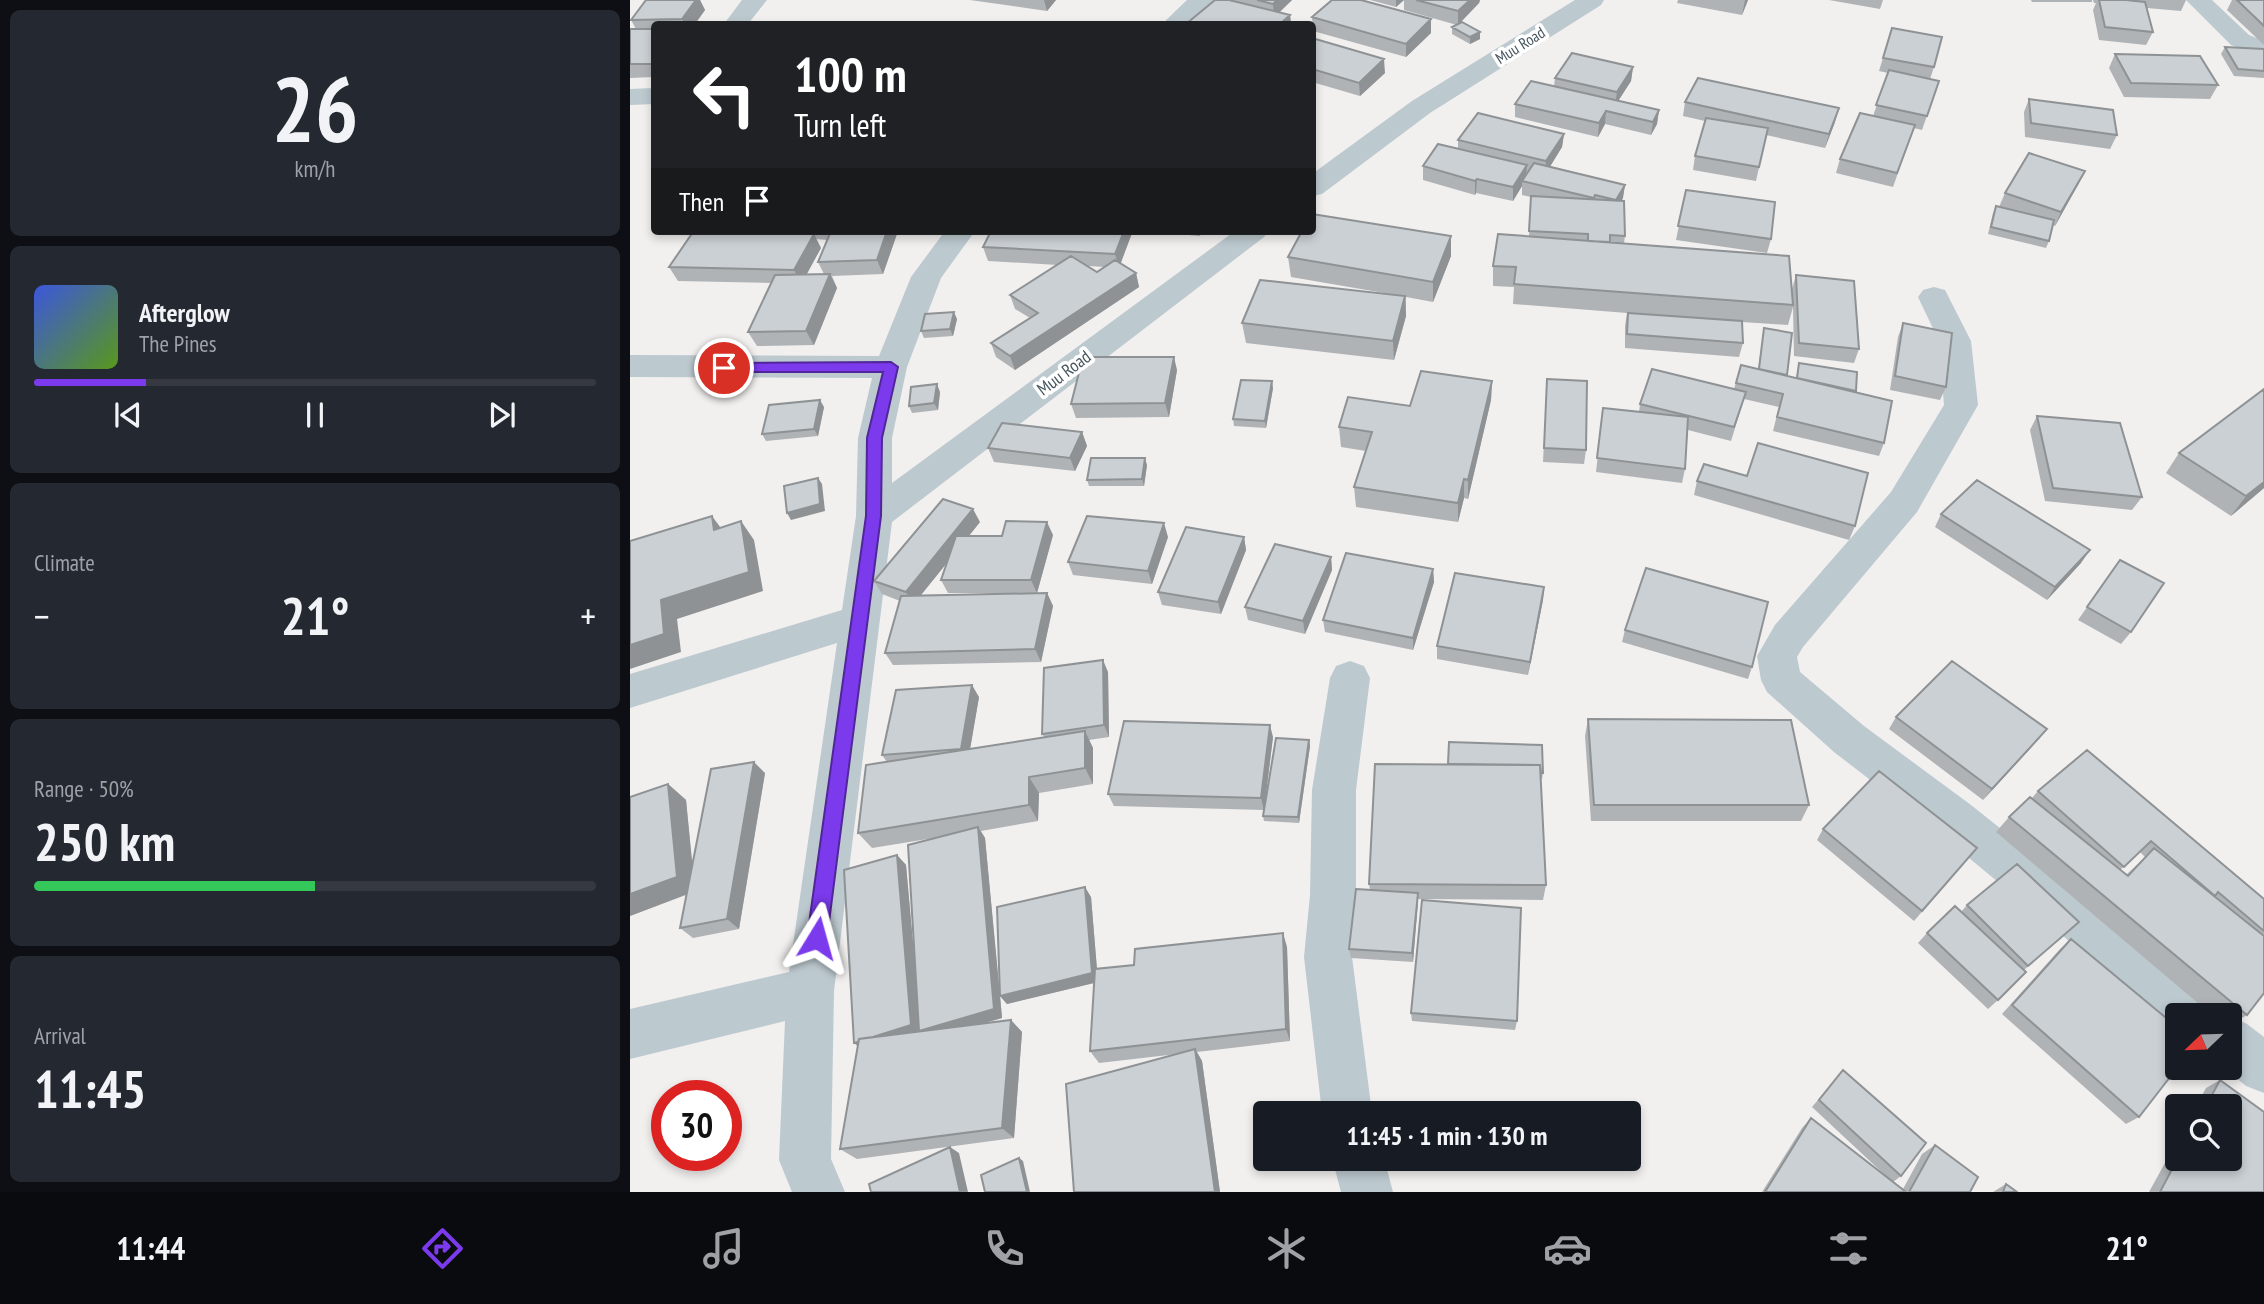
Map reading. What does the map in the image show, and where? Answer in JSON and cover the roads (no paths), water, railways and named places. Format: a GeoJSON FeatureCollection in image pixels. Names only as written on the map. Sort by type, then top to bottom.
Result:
{"type":"FeatureCollection","features":[{"type":"Feature","properties":{"kind":"street"},"geometry":{"type":"LineString","coordinates":[[738,21],[755,0]]}},
{"type":"Feature","properties":{"kind":"street"},"geometry":{"type":"LineString","coordinates":[[1178,21],[1202,0]]}},
{"type":"Feature","properties":{"kind":"street","name":"Muu Road"},"geometry":{"type":"LineString","coordinates":[[1316,185],[1421,107],[1592,0]]}},
{"type":"Feature","properties":{"kind":"street"},"geometry":{"type":"LineString","coordinates":[[2199,0],[2240,40],[2264,50]]}},
{"type":"Feature","properties":{"kind":"street"},"geometry":{"type":"LineString","coordinates":[[630,97],[651,96]]}},
{"type":"Feature","properties":{"kind":"street"},"geometry":{"type":"LineString","coordinates":[[807,1181],[810,990],[874,516],[875,438],[891,367],[926,277],[957,235]]}},
{"type":"Feature","properties":{"kind":"street","name":"Muu Road"},"geometry":{"type":"LineString","coordinates":[[874,516],[1249,235]]}},
{"type":"Feature","properties":{"kind":"street"},"geometry":{"type":"LineString","coordinates":[[1934,297],[1955,341],[1961,405],[1904,502],[1789,636],[1777,656],[1781,680],[1849,739],[1955,819],[2181,1003]]}},
{"type":"Feature","properties":{"kind":"street"},"geometry":{"type":"LineString","coordinates":[[630,366],[891,367]]}},
{"type":"Feature","properties":{"kind":"street"},"geometry":{"type":"LineString","coordinates":[[630,691],[860,620]]}},
{"type":"Feature","properties":{"kind":"street"},"geometry":{"type":"LineString","coordinates":[[1346,1101],[1328,957],[1333,895],[1334,790],[1350,678]]}},
{"type":"Feature","properties":{"kind":"street"},"geometry":{"type":"LineString","coordinates":[[630,1034],[810,990]]}},
{"type":"Feature","properties":{"kind":"street"},"geometry":{"type":"LineString","coordinates":[[2242,1051],[2264,1068]]}},
{"type":"Feature","properties":{"kind":"street"},"geometry":{"type":"LineString","coordinates":[[1361,1171],[1367,1192]]}}]}
